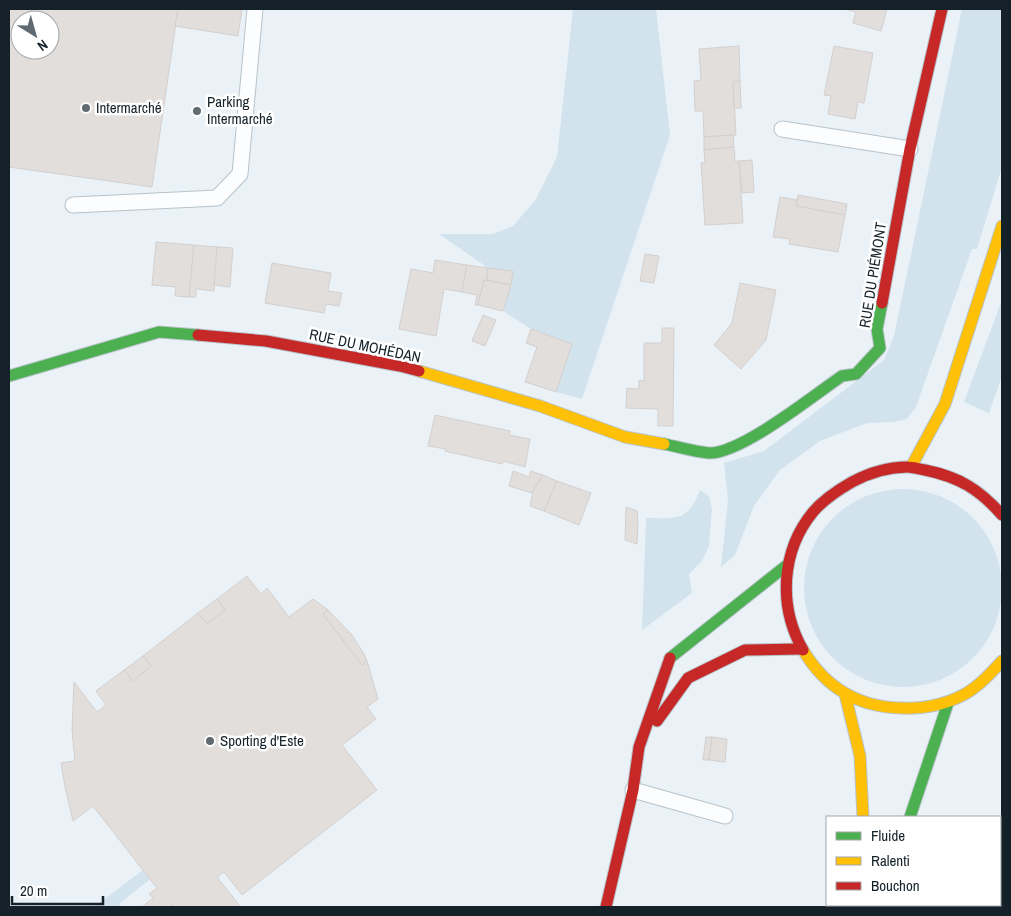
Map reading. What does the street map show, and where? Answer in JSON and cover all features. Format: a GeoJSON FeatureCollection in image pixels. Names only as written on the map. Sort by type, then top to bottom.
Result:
{"type":"FeatureCollection","features":[{"type":"Feature","properties":{"kind":"street","name":"RUE DU PIÉMONT"},"geometry":{"type":"LineString","coordinates":[[711,453],[736,446],[764,431],[842,376],[856,374],[880,348],[877,329],[910,149],[942,9]]}},
{"type":"Feature","properties":{"kind":"street"},"geometry":{"type":"LineString","coordinates":[[911,467],[946,404],[1002,226]]}},
{"type":"Feature","properties":{"kind":"street","name":"RUE DU MOHÉDAN"},"geometry":{"type":"LineString","coordinates":[[9,376],[159,332],[266,341],[400,366],[540,406],[625,437],[711,453]]}},
{"type":"Feature","properties":{"kind":"street"},"geometry":{"type":"LineString","coordinates":[[1002,515],[979,491],[947,474],[911,467],[877,471],[845,484],[818,505],[798,533],[787,565],[785,594],[789,622],[800,649],[820,675],[845,694],[878,707],[913,710],[948,703],[968,693],[986,680],[1002,660]]}},
{"type":"Feature","properties":{"kind":"street"},"geometry":{"type":"LineString","coordinates":[[606,907],[633,790],[639,747],[670,657],[787,565]]}},
{"type":"Feature","properties":{"kind":"street"},"geometry":{"type":"LineString","coordinates":[[639,747],[688,678],[745,650],[800,649]]}},
{"type":"Feature","properties":{"kind":"street"},"geometry":{"type":"LineString","coordinates":[[845,694],[860,756],[863,816]]}},
{"type":"Feature","properties":{"kind":"street"},"geometry":{"type":"LineString","coordinates":[[910,816],[948,703]]}},
{"type":"Feature","properties":{"kind":"lane"},"geometry":{"type":"LineString","coordinates":[[73,205],[217,198],[240,174],[255,9]]}},
{"type":"Feature","properties":{"kind":"lane"},"geometry":{"type":"LineString","coordinates":[[782,129],[910,149]]}},
{"type":"Feature","properties":{"kind":"lane"},"geometry":{"type":"LineString","coordinates":[[633,790],[725,816]]}},
{"type":"Feature","properties":{"kind":"shaded area"},"geometry":{"type":"Polygon","coordinates":[[[573,9],[656,9],[670,135],[582,399],[556,392],[571,344],[531,329],[503,311],[513,272],[488,268],[439,234],[493,234],[513,226],[536,199],[557,157],[573,9]]]}},
{"type":"Feature","properties":{"kind":"shaded area"},"geometry":{"type":"Polygon","coordinates":[[[962,9],[1002,9],[1002,167],[977,249],[972,249],[916,407],[907,419],[893,422],[867,423],[820,441],[780,470],[754,506],[735,555],[721,567],[728,500],[724,463],[764,451],[884,360],[894,336],[962,9]]]}},
{"type":"Feature","properties":{"kind":"shaded area"},"geometry":{"type":"Polygon","coordinates":[[[1002,300],[1002,376],[989,413],[964,402],[1002,300]]]}},
{"type":"Feature","properties":{"kind":"shaded area"},"geometry":{"type":"Polygon","coordinates":[[[903,489],[932,493],[950,501],[973,518],[990,541],[998,559],[1002,588],[998,617],[990,635],[973,658],[950,675],[932,683],[903,687],[874,683],[856,675],[833,658],[816,635],[808,617],[804,588],[808,559],[816,541],[833,518],[856,501],[874,493],[903,489]]]}},
{"type":"Feature","properties":{"kind":"shaded area"},"geometry":{"type":"Polygon","coordinates":[[[700,490],[709,496],[712,509],[709,546],[702,561],[689,574],[692,593],[642,630],[646,518],[673,518],[686,513],[691,508],[700,490]]]}},
{"type":"Feature","properties":{"kind":"shaded area"},"geometry":{"type":"Polygon","coordinates":[[[143,870],[150,879],[119,904],[121,907],[94,907],[143,870]]]}},
{"type":"Feature","properties":{"kind":"building","name":"Intermarché"},"geometry":{"type":"Polygon","coordinates":[[[9,9],[178,9],[152,187],[9,167],[9,9]]]}},
{"type":"Feature","properties":{"kind":"building"},"geometry":{"type":"Polygon","coordinates":[[[178,9],[242,9],[238,36],[175,26],[178,9]]]}},
{"type":"Feature","properties":{"kind":"building"},"geometry":{"type":"Polygon","coordinates":[[[844,9],[887,9],[881,31],[853,23],[856,12],[844,9]]]}},
{"type":"Feature","properties":{"kind":"building"},"geometry":{"type":"Polygon","coordinates":[[[739,46],[740,81],[733,82],[736,135],[704,137],[703,111],[695,111],[694,81],[701,80],[699,49],[739,46]]]}},
{"type":"Feature","properties":{"kind":"building"},"geometry":{"type":"Polygon","coordinates":[[[834,46],[873,53],[864,103],[858,102],[855,119],[828,114],[831,96],[824,95],[834,46]]]}},
{"type":"Feature","properties":{"kind":"building"},"geometry":{"type":"Polygon","coordinates":[[[740,81],[741,108],[734,108],[733,82],[740,81]]]}},
{"type":"Feature","properties":{"kind":"building"},"geometry":{"type":"Polygon","coordinates":[[[733,135],[734,147],[704,150],[704,137],[733,135]]]}},
{"type":"Feature","properties":{"kind":"building"},"geometry":{"type":"Polygon","coordinates":[[[734,147],[735,161],[739,161],[743,223],[705,225],[701,163],[705,163],[704,150],[734,147]]]}},
{"type":"Feature","properties":{"kind":"building"},"geometry":{"type":"Polygon","coordinates":[[[752,160],[754,192],[742,193],[739,161],[752,160]]]}},
{"type":"Feature","properties":{"kind":"building"},"geometry":{"type":"Polygon","coordinates":[[[798,195],[847,204],[845,215],[796,206],[798,195]]]}},
{"type":"Feature","properties":{"kind":"building"},"geometry":{"type":"Polygon","coordinates":[[[780,197],[797,200],[796,206],[845,215],[838,252],[789,244],[790,239],[773,237],[780,197]]]}},
{"type":"Feature","properties":{"kind":"building"},"geometry":{"type":"Polygon","coordinates":[[[156,242],[194,245],[189,297],[175,296],[176,287],[152,285],[156,242]]]}},
{"type":"Feature","properties":{"kind":"building"},"geometry":{"type":"Polygon","coordinates":[[[194,245],[218,247],[214,291],[196,289],[196,297],[189,297],[194,245]]]}},
{"type":"Feature","properties":{"kind":"building"},"geometry":{"type":"Polygon","coordinates":[[[217,247],[233,248],[230,287],[214,285],[217,247]]]}},
{"type":"Feature","properties":{"kind":"building"},"geometry":{"type":"Polygon","coordinates":[[[645,254],[659,256],[654,283],[640,281],[645,254]]]}},
{"type":"Feature","properties":{"kind":"building"},"geometry":{"type":"Polygon","coordinates":[[[435,260],[467,265],[462,292],[444,289],[436,336],[399,329],[411,269],[433,273],[435,260]]]}},
{"type":"Feature","properties":{"kind":"building"},"geometry":{"type":"Polygon","coordinates":[[[272,263],[331,273],[328,291],[342,293],[339,306],[326,304],[324,313],[265,303],[272,263]]]}},
{"type":"Feature","properties":{"kind":"building"},"geometry":{"type":"Polygon","coordinates":[[[467,265],[488,268],[487,280],[484,280],[478,305],[475,305],[477,295],[462,292],[467,265]]]}},
{"type":"Feature","properties":{"kind":"building"},"geometry":{"type":"Polygon","coordinates":[[[488,268],[513,271],[511,285],[487,280],[488,268]]]}},
{"type":"Feature","properties":{"kind":"building"},"geometry":{"type":"Polygon","coordinates":[[[484,280],[511,285],[503,311],[478,305],[484,280]]]}},
{"type":"Feature","properties":{"kind":"building"},"geometry":{"type":"Polygon","coordinates":[[[740,283],[776,290],[766,340],[741,369],[714,345],[732,323],[740,283]]]}},
{"type":"Feature","properties":{"kind":"building"},"geometry":{"type":"Polygon","coordinates":[[[483,315],[496,320],[485,346],[472,341],[483,315]]]}},
{"type":"Feature","properties":{"kind":"building"},"geometry":{"type":"Polygon","coordinates":[[[662,328],[674,328],[673,426],[658,426],[658,409],[626,408],[627,388],[639,389],[639,380],[644,381],[644,343],[662,343],[662,328]]]}},
{"type":"Feature","properties":{"kind":"building"},"geometry":{"type":"Polygon","coordinates":[[[531,329],[572,344],[556,392],[525,382],[537,347],[526,343],[531,329]]]}},
{"type":"Feature","properties":{"kind":"building"},"geometry":{"type":"Polygon","coordinates":[[[435,415],[510,431],[509,435],[530,439],[525,467],[503,461],[502,464],[428,446],[435,415]]]}},
{"type":"Feature","properties":{"kind":"building"},"geometry":{"type":"Polygon","coordinates":[[[513,471],[529,477],[531,471],[543,475],[532,493],[509,486],[513,471]]]}},
{"type":"Feature","properties":{"kind":"building"},"geometry":{"type":"Polygon","coordinates":[[[543,475],[557,481],[544,511],[530,506],[532,493],[543,475]]]}},
{"type":"Feature","properties":{"kind":"building"},"geometry":{"type":"Polygon","coordinates":[[[557,481],[591,493],[579,525],[544,511],[557,481]]]}},
{"type":"Feature","properties":{"kind":"building"},"geometry":{"type":"Polygon","coordinates":[[[626,507],[637,511],[637,544],[625,540],[626,507]]]}},
{"type":"Feature","properties":{"kind":"building","name":"Sporting d'Este"},"geometry":{"type":"Polygon","coordinates":[[[247,576],[261,594],[267,588],[289,617],[313,599],[328,610],[323,614],[362,665],[367,661],[378,699],[367,707],[376,719],[342,745],[377,790],[242,895],[224,872],[217,877],[241,907],[173,907],[172,905],[169,907],[142,907],[153,898],[149,894],[157,888],[93,806],[73,821],[61,763],[75,761],[72,730],[74,682],[97,712],[106,705],[96,691],[124,670],[133,681],[151,666],[143,656],[198,613],[207,624],[225,610],[217,599],[247,576]]]}},
{"type":"Feature","properties":{"kind":"building"},"geometry":{"type":"Polygon","coordinates":[[[217,599],[225,610],[207,624],[198,613],[217,599]]]}},
{"type":"Feature","properties":{"kind":"building"},"geometry":{"type":"Polygon","coordinates":[[[328,610],[352,635],[364,654],[367,661],[362,665],[323,614],[328,610]]]}},
{"type":"Feature","properties":{"kind":"building"},"geometry":{"type":"Polygon","coordinates":[[[143,656],[151,666],[133,681],[124,670],[143,656]]]}},
{"type":"Feature","properties":{"kind":"building"},"geometry":{"type":"Polygon","coordinates":[[[706,737],[712,737],[709,760],[703,760],[706,737]]]}},
{"type":"Feature","properties":{"kind":"building"},"geometry":{"type":"Polygon","coordinates":[[[712,737],[727,739],[725,762],[709,760],[712,737]]]}},
{"type":"Feature","properties":{"kind":"traffic: fast"},"geometry":{"type":"LineString","coordinates":[[664,444],[709,453],[723,451],[758,434],[842,376],[856,374],[880,348],[877,329],[882,303]]}},
{"type":"Feature","properties":{"kind":"traffic: fast"},"geometry":{"type":"LineString","coordinates":[[9,376],[159,332],[198,335]]}},
{"type":"Feature","properties":{"kind":"traffic: fast"},"geometry":{"type":"LineString","coordinates":[[670,658],[787,565]]}},
{"type":"Feature","properties":{"kind":"traffic: fast"},"geometry":{"type":"LineString","coordinates":[[910,816],[948,703]]}},
{"type":"Feature","properties":{"kind":"traffic: slow"},"geometry":{"type":"LineString","coordinates":[[911,467],[945,404],[1002,226]]}},
{"type":"Feature","properties":{"kind":"traffic: slow"},"geometry":{"type":"LineString","coordinates":[[419,371],[540,406],[625,437],[664,444]]}},
{"type":"Feature","properties":{"kind":"traffic: slow"},"geometry":{"type":"LineString","coordinates":[[803,650],[822,675],[844,692],[871,704],[901,708],[934,706],[957,698],[980,683],[1002,661]]}},
{"type":"Feature","properties":{"kind":"traffic: slow"},"geometry":{"type":"LineString","coordinates":[[845,694],[860,756],[863,816]]}},
{"type":"Feature","properties":{"kind":"traffic: jam"},"geometry":{"type":"LineString","coordinates":[[882,303],[910,149],[942,9]]}},
{"type":"Feature","properties":{"kind":"traffic: jam"},"geometry":{"type":"LineString","coordinates":[[198,335],[266,341],[419,371]]}},
{"type":"Feature","properties":{"kind":"traffic: jam"},"geometry":{"type":"LineString","coordinates":[[803,650],[795,633],[787,597],[789,561],[802,527],[817,507],[836,492],[872,473],[886,469],[912,467],[948,476],[968,485],[1002,515]]}},
{"type":"Feature","properties":{"kind":"traffic: jam"},"geometry":{"type":"LineString","coordinates":[[657,721],[688,678],[745,650],[800,649]]}},
{"type":"Feature","properties":{"kind":"traffic: jam"},"geometry":{"type":"LineString","coordinates":[[606,907],[633,790],[639,747],[670,658]]}},
{"type":"Feature","properties":{"kind":"place","name":"Intermarché"},"geometry":{"type":"Point","coordinates":[86,108]}},
{"type":"Feature","properties":{"kind":"place","name":"Parking Intermarché"},"geometry":{"type":"Point","coordinates":[197,111]}},
{"type":"Feature","properties":{"kind":"place","name":"Sporting d'Este"},"geometry":{"type":"Point","coordinates":[210,741]}}]}
